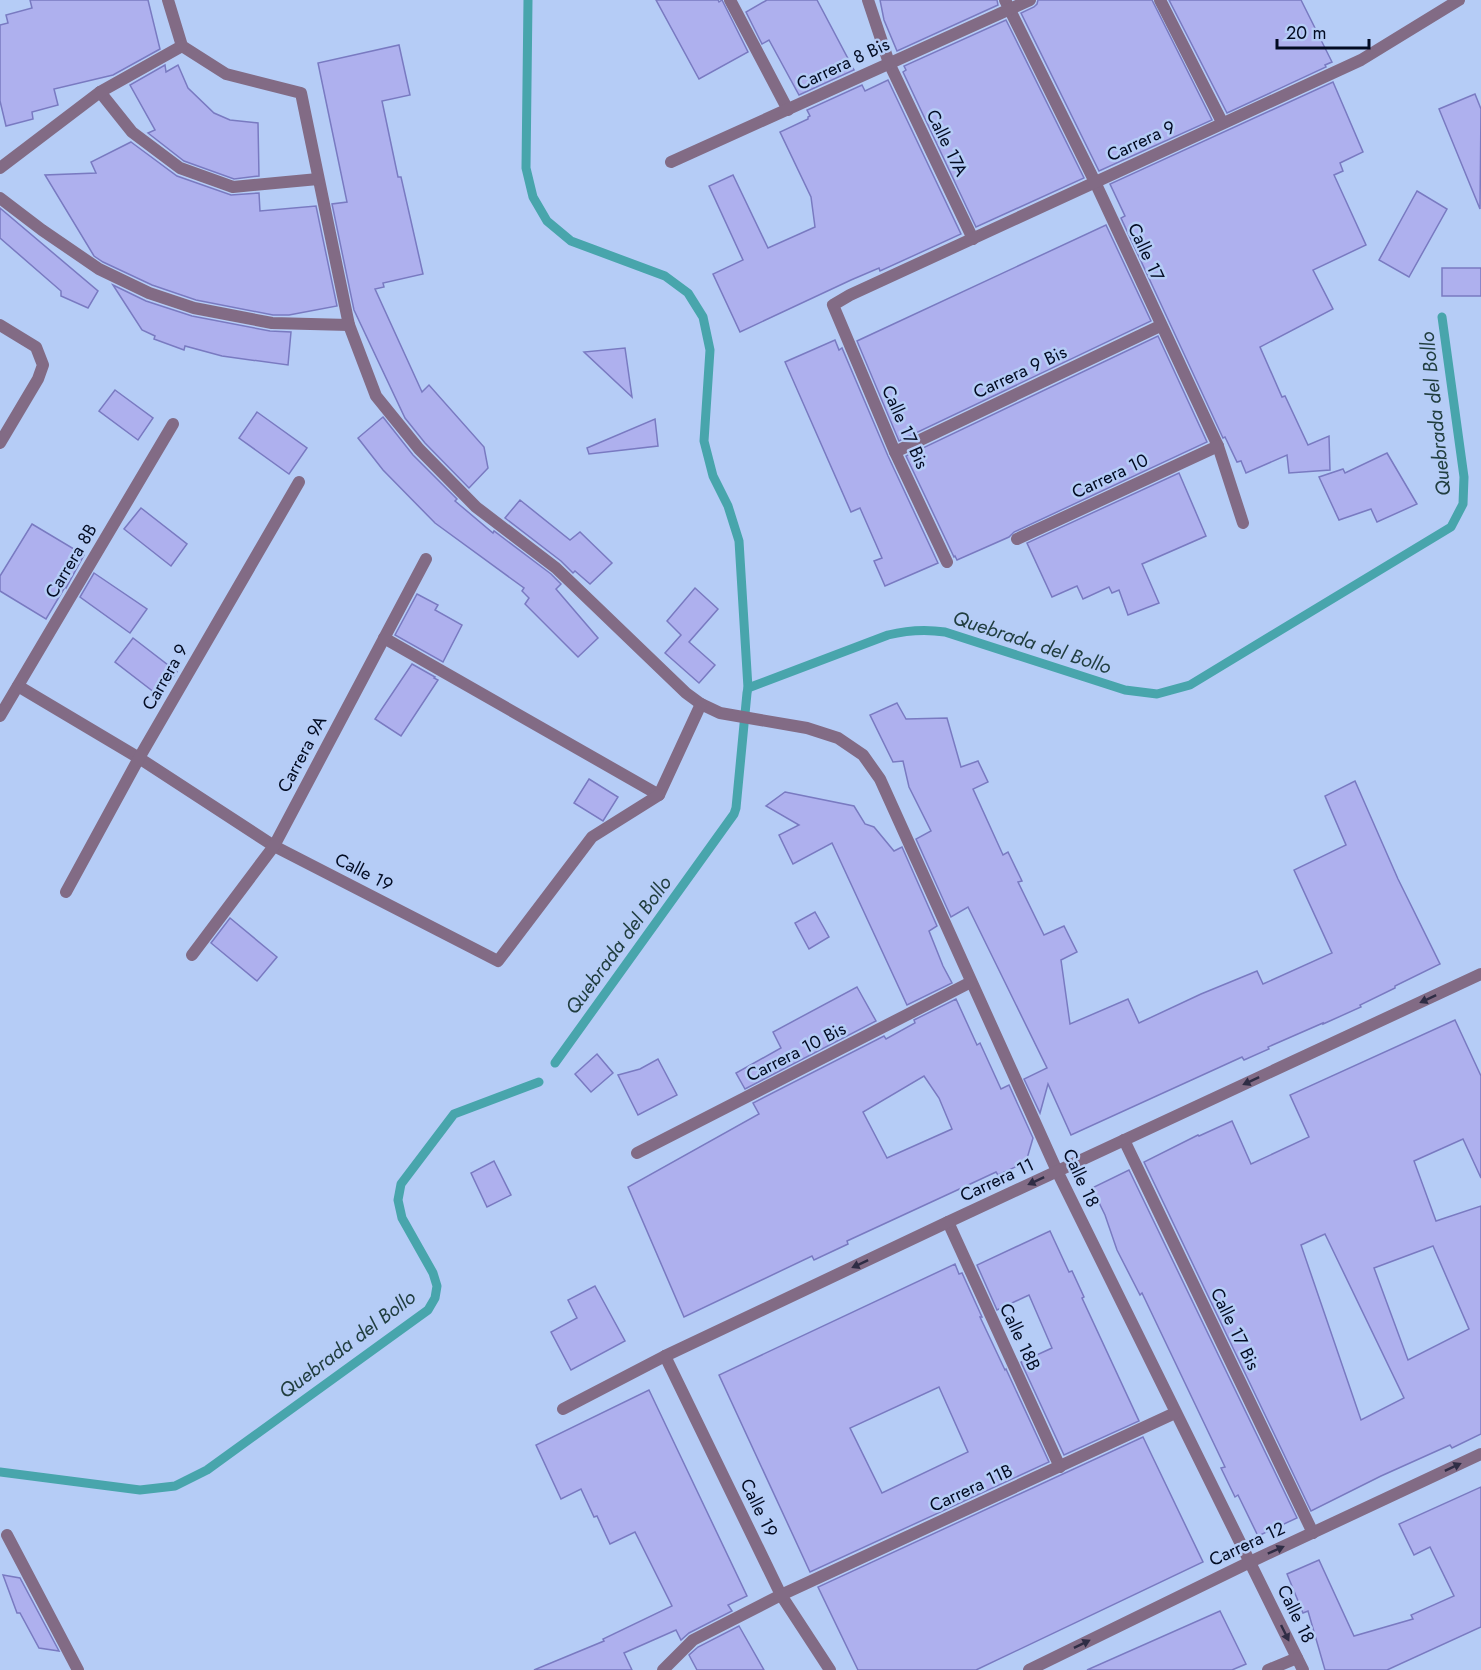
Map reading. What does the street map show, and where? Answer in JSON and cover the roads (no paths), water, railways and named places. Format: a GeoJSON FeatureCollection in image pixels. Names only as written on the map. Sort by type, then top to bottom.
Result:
{"type":"FeatureCollection","features":[{"type":"Feature","properties":{"kind":"street"},"geometry":{"type":"LineString","coordinates":[[0,168],[100,92],[182,46],[168,0]]}},
{"type":"Feature","properties":{"kind":"street"},"geometry":{"type":"LineString","coordinates":[[730,0],[788,110]]}},
{"type":"Feature","properties":{"kind":"street"},"geometry":{"type":"LineString","coordinates":[[868,0],[888,63]]}},
{"type":"Feature","properties":{"kind":"street","name":"Carrera 8 Bis"},"geometry":{"type":"LineString","coordinates":[[671,162],[788,110],[1007,5],[1030,0]]}},
{"type":"Feature","properties":{"kind":"street"},"geometry":{"type":"LineString","coordinates":[[1160,0],[1222,122]]}},
{"type":"Feature","properties":{"kind":"street","name":"Carrera 9"},"geometry":{"type":"LineString","coordinates":[[833,305],[850,295],[1222,122],[1361,60],[1459,0]]}},
{"type":"Feature","properties":{"kind":"street","name":"Calle 17"},"geometry":{"type":"LineString","coordinates":[[1007,5],[1095,182],[1160,326],[1218,446],[1243,523]]}},
{"type":"Feature","properties":{"kind":"street","name":"Calle 18"},"geometry":{"type":"LineString","coordinates":[[182,46],[226,74],[301,93],[348,325],[376,396],[419,449],[476,507],[556,568],[686,693],[701,704],[720,712],[807,728],[838,738],[863,755],[880,779],[1057,1171],[1303,1670]]}},
{"type":"Feature","properties":{"kind":"street","name":"Calle 17A"},"geometry":{"type":"LineString","coordinates":[[888,63],[973,239]]}},
{"type":"Feature","properties":{"kind":"street"},"geometry":{"type":"LineString","coordinates":[[100,92],[132,132],[180,168],[233,187],[318,179]]}},
{"type":"Feature","properties":{"kind":"street"},"geometry":{"type":"LineString","coordinates":[[0,198],[99,269],[149,293],[194,308],[272,323],[348,325]]}},
{"type":"Feature","properties":{"kind":"street","name":"Calle 17 Bis"},"geometry":{"type":"LineString","coordinates":[[833,305],[895,452],[946,562]]}},
{"type":"Feature","properties":{"kind":"street"},"geometry":{"type":"LineString","coordinates":[[0,325],[36,347],[43,365],[38,379],[0,443]]}},
{"type":"Feature","properties":{"kind":"street","name":"Carrera 9 Bis"},"geometry":{"type":"LineString","coordinates":[[895,452],[1160,326]]}},
{"type":"Feature","properties":{"kind":"street","name":"Carrera 8B"},"geometry":{"type":"LineString","coordinates":[[0,716],[173,424]]}},
{"type":"Feature","properties":{"kind":"street","name":"Carrera 10"},"geometry":{"type":"LineString","coordinates":[[1017,538],[1218,446]]}},
{"type":"Feature","properties":{"kind":"street","name":"Carrera 9"},"geometry":{"type":"LineString","coordinates":[[66,892],[139,758],[299,482]]}},
{"type":"Feature","properties":{"kind":"street","name":"Carrera 9A"},"geometry":{"type":"LineString","coordinates":[[192,955],[274,846],[426,560]]}},
{"type":"Feature","properties":{"kind":"street"},"geometry":{"type":"LineString","coordinates":[[384,638],[659,795],[701,704]]}},
{"type":"Feature","properties":{"kind":"street","name":"Calle 19"},"geometry":{"type":"LineString","coordinates":[[18,686],[139,758],[274,846],[498,961],[592,837],[659,795]]}},
{"type":"Feature","properties":{"kind":"street","name":"Carrera 11"},"geometry":{"type":"LineString","coordinates":[[563,1408],[665,1356],[948,1222],[1481,974]]}},
{"type":"Feature","properties":{"kind":"street","name":"Carrera 10 Bis"},"geometry":{"type":"LineString","coordinates":[[637,1153],[971,982]]}},
{"type":"Feature","properties":{"kind":"street","name":"Calle 17 Bis"},"geometry":{"type":"LineString","coordinates":[[1124,1140],[1313,1533]]}},
{"type":"Feature","properties":{"kind":"street","name":"Calle 18B"},"geometry":{"type":"LineString","coordinates":[[948,1222],[1060,1467]]}},
{"type":"Feature","properties":{"kind":"street","name":"Calle 19"},"geometry":{"type":"LineString","coordinates":[[665,1356],[781,1595],[830,1670]]}},
{"type":"Feature","properties":{"kind":"street","name":"Carrera 11B"},"geometry":{"type":"LineString","coordinates":[[663,1670],[693,1640],[781,1595],[1175,1413]]}},
{"type":"Feature","properties":{"kind":"street","name":"Carrera 12"},"geometry":{"type":"LineString","coordinates":[[1029,1670],[1250,1562],[1481,1454]]}},
{"type":"Feature","properties":{"kind":"street"},"geometry":{"type":"LineString","coordinates":[[7,1535],[78,1670]]}},
{"type":"Feature","properties":{"kind":"street"},"geometry":{"type":"LineString","coordinates":[[1268,1670],[1297,1658]]}},
{"type":"Feature","properties":{"kind":"waterway"},"geometry":{"type":"LineString","coordinates":[[528,0],[526,168],[533,197],[547,221],[571,241],[665,276],[688,293],[703,317],[710,350],[704,441],[713,476],[728,506],[739,541],[748,688]]}},
{"type":"Feature","properties":{"kind":"waterway","name":"Quebrada del Bollo"},"geometry":{"type":"LineString","coordinates":[[555,1063],[734,814],[748,688],[888,635],[923,630],[945,632],[1125,690],[1157,694],[1190,685],[1451,527],[1463,504],[1464,477],[1442,317]]}},
{"type":"Feature","properties":{"kind":"waterway","name":"Quebrada del Bollo"},"geometry":{"type":"LineString","coordinates":[[0,1472],[140,1490],[175,1486],[207,1470],[428,1310],[435,1298],[437,1286],[433,1273],[402,1218],[398,1200],[401,1184],[454,1114],[539,1082]]}}]}
